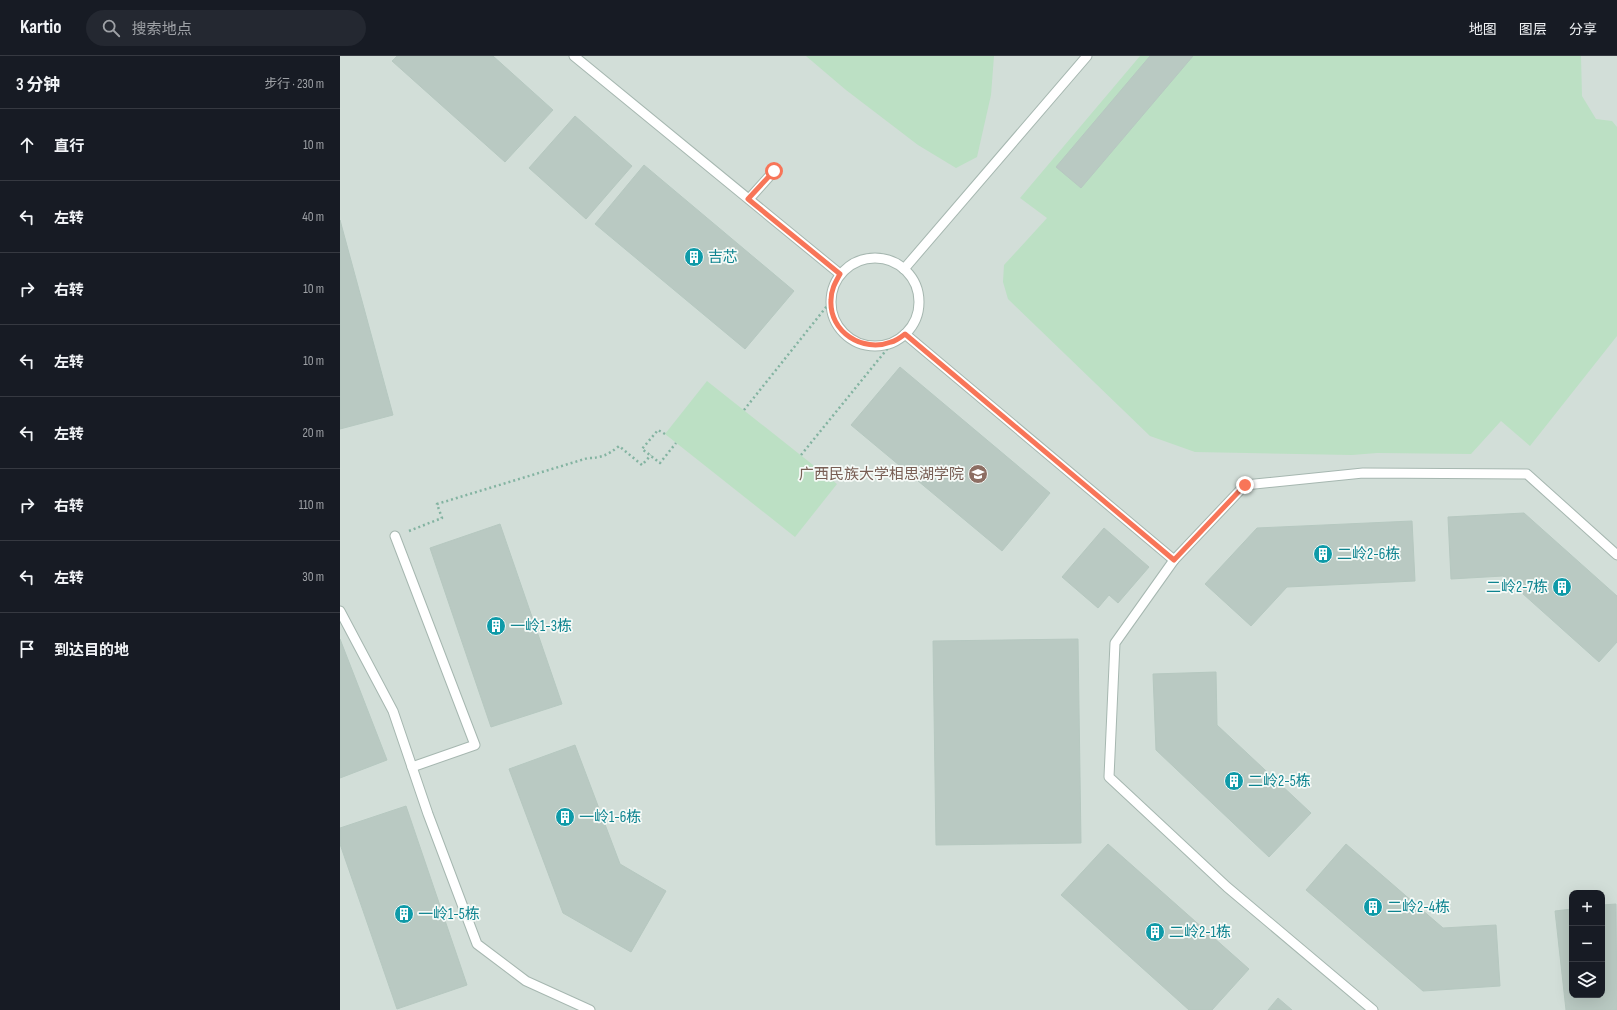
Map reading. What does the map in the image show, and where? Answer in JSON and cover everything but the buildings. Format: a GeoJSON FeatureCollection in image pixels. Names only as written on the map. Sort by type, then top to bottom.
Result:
{"type":"FeatureCollection","features":[{"type":"Feature","properties":{"kind":"lane"},"geometry":{"type":"LineString","coordinates":[[574,56],[840,274]]}},
{"type":"Feature","properties":{"kind":"lane"},"geometry":{"type":"LineString","coordinates":[[904,269],[1087,56]]}},
{"type":"Feature","properties":{"kind":"lane"},"geometry":{"type":"LineString","coordinates":[[748,199],[774,171]]}},
{"type":"Feature","properties":{"kind":"lane"},"geometry":{"type":"LineString","coordinates":[[871,258],[892,261],[904,269],[913,280],[918,294],[919,309],[914,323],[905,334],[892,342],[878,346],[863,344],[850,338],[840,328],[833,315],[831,301],[833,287],[840,274],[851,265],[864,259],[871,258]]}},
{"type":"Feature","properties":{"kind":"lane"},"geometry":{"type":"LineString","coordinates":[[905,334],[1174,560]]}},
{"type":"Feature","properties":{"kind":"lane"},"geometry":{"type":"LineString","coordinates":[[1373,1010],[1227,887],[1109,777],[1115,643],[1174,560],[1245,485],[1363,473],[1527,474],[1617,555]]}},
{"type":"Feature","properties":{"kind":"lane"},"geometry":{"type":"LineString","coordinates":[[395,536],[475,745],[412,768]]}},
{"type":"Feature","properties":{"kind":"lane"},"geometry":{"type":"LineString","coordinates":[[340,611],[393,711],[428,814],[477,944],[526,981],[590,1010]]}},
{"type":"Feature","properties":{"kind":"path"},"geometry":{"type":"LineString","coordinates":[[744,410],[831,301]]}},
{"type":"Feature","properties":{"kind":"path"},"geometry":{"type":"LineString","coordinates":[[801,455],[892,342]]}},
{"type":"Feature","properties":{"kind":"path"},"geometry":{"type":"LineString","coordinates":[[665,434],[658,430],[642,449],[660,463],[676,443]]}},
{"type":"Feature","properties":{"kind":"path"},"geometry":{"type":"LineString","coordinates":[[395,536],[442,518],[437,504],[588,458],[599,458],[609,454],[619,446],[642,465],[651,455]]}},
{"type":"Feature","properties":{"kind":"shaded area","name":"广西民族大学相思湖学院"},"geometry":{"type":"Polygon","coordinates":[[[340,56],[1617,56],[1617,1010],[340,1010],[340,56]]]}},
{"type":"Feature","properties":{"kind":"green space"},"geometry":{"type":"Polygon","coordinates":[[[806,56],[994,56],[991,95],[977,157],[956,168],[918,145],[846,90],[806,56]]]}},
{"type":"Feature","properties":{"kind":"green space"},"geometry":{"type":"Polygon","coordinates":[[[1140,56],[1581,56],[1582,96],[1596,119],[1612,121],[1617,127],[1617,336],[1530,446],[1501,421],[1471,454],[1377,453],[1352,455],[1195,452],[1150,436],[1008,299],[1003,282],[1004,265],[1047,218],[1020,198],[1140,56]]]}},
{"type":"Feature","properties":{"kind":"green space"},"geometry":{"type":"Polygon","coordinates":[[[707,381],[837,484],[795,537],[665,434],[707,381]]]}},
{"type":"Feature","properties":{"kind":"place","name":"吉芯"},"geometry":{"type":"Point","coordinates":[694,257]}},
{"type":"Feature","properties":{"kind":"place","name":"广西民族大学相思湖学院"},"geometry":{"type":"Point","coordinates":[978,474]}},
{"type":"Feature","properties":{"kind":"place","name":"二岭2-6栋"},"geometry":{"type":"Point","coordinates":[1323,554]}},
{"type":"Feature","properties":{"kind":"place","name":"二岭2-7栋"},"geometry":{"type":"Point","coordinates":[1562,587]}},
{"type":"Feature","properties":{"kind":"place","name":"一岭1-3栋"},"geometry":{"type":"Point","coordinates":[496,626]}},
{"type":"Feature","properties":{"kind":"place","name":"二岭2-5栋"},"geometry":{"type":"Point","coordinates":[1234,781]}},
{"type":"Feature","properties":{"kind":"place","name":"一岭1-6栋"},"geometry":{"type":"Point","coordinates":[565,817]}},
{"type":"Feature","properties":{"kind":"place","name":"二岭2-4栋"},"geometry":{"type":"Point","coordinates":[1373,907]}},
{"type":"Feature","properties":{"kind":"place","name":"一岭1-5栋"},"geometry":{"type":"Point","coordinates":[404,914]}},
{"type":"Feature","properties":{"kind":"place","name":"二岭2-1栋"},"geometry":{"type":"Point","coordinates":[1155,932]}},
{"type":"Feature","properties":{"kind":"route"},"geometry":{"type":"LineString","coordinates":[[774,171],[748,199],[840,274],[833,287],[831,301],[833,315],[840,328],[850,338],[863,344],[878,346],[892,342],[905,334],[1174,560],[1245,485]]}}]}
